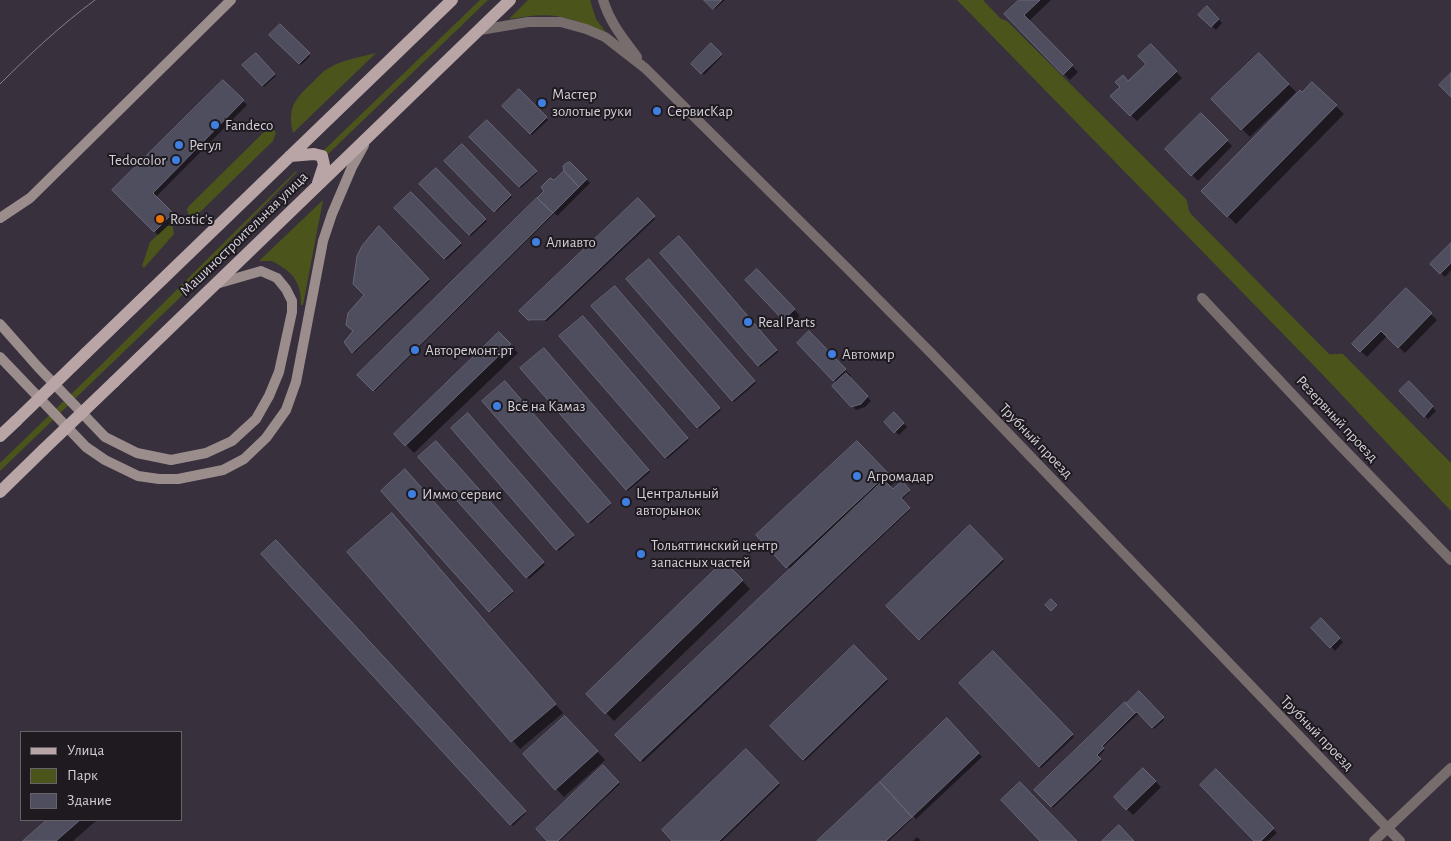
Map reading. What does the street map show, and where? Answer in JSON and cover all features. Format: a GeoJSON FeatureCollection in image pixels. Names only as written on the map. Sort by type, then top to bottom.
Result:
{"type":"FeatureCollection","features":[{"type":"Feature","properties":{"kind":"main road"},"geometry":{"type":"LineString","coordinates":[[0,218],[30,198],[231,0]]}},
{"type":"Feature","properties":{"kind":"main road","name":"Машиностроительная улица"},"geometry":{"type":"LineString","coordinates":[[0,436],[452,0]]}},
{"type":"Feature","properties":{"kind":"main road","name":"Машиностроительная улица"},"geometry":{"type":"LineString","coordinates":[[0,492],[510,0]]}},
{"type":"Feature","properties":{"kind":"main road"},"geometry":{"type":"LineString","coordinates":[[0,357],[86,446],[104,460],[138,476],[178,479],[224,470],[244,459],[266,438],[286,410],[296,382],[323,242],[332,214],[352,166],[369,136]]}},
{"type":"Feature","properties":{"kind":"main road"},"geometry":{"type":"LineString","coordinates":[[290,156],[314,154],[322,156],[324,165],[318,186]]}},
{"type":"Feature","properties":{"kind":"main road"},"geometry":{"type":"LineString","coordinates":[[0,324],[105,437],[137,453],[171,460],[206,453],[232,441],[256,419],[269,396],[279,372],[292,312],[292,301],[286,289],[277,278],[261,271],[215,284]]}},
{"type":"Feature","properties":{"kind":"street"},"geometry":{"type":"LineString","coordinates":[[603,0],[607,15],[645,68]]}},
{"type":"Feature","properties":{"kind":"street"},"geometry":{"type":"LineString","coordinates":[[480,30],[528,22],[561,22],[605,37],[645,68]]}},
{"type":"Feature","properties":{"kind":"street","name":"Трубный проезд"},"geometry":{"type":"LineString","coordinates":[[645,68],[906,327],[1400,841]]}},
{"type":"Feature","properties":{"kind":"street","name":"Резервный проезд"},"geometry":{"type":"LineString","coordinates":[[1202,298],[1451,560]]}},
{"type":"Feature","properties":{"kind":"street"},"geometry":{"type":"LineString","coordinates":[[1374,841],[1451,768]]}},
{"type":"Feature","properties":{"kind":"green space"},"geometry":{"type":"Polygon","coordinates":[[[480,0],[488,0],[326,156],[322,152],[480,0]]]}},
{"type":"Feature","properties":{"kind":"green space"},"geometry":{"type":"Polygon","coordinates":[[[528,0],[590,0],[596,19],[610,38],[584,24],[556,16],[509,19],[528,0]]]}},
{"type":"Feature","properties":{"kind":"green space"},"geometry":{"type":"Polygon","coordinates":[[[957,0],[983,0],[1001,19],[1007,21],[1186,199],[1191,214],[1329,354],[1343,354],[1451,463],[1451,511],[1323,375],[957,0]]]}},
{"type":"Feature","properties":{"kind":"green space"},"geometry":{"type":"Polygon","coordinates":[[[376,53],[293,133],[291,116],[294,104],[301,93],[321,73],[338,63],[376,53]]]}},
{"type":"Feature","properties":{"kind":"green space"},"geometry":{"type":"Polygon","coordinates":[[[271,128],[276,132],[273,141],[197,215],[188,214],[187,209],[189,206],[267,129],[271,128]]]}},
{"type":"Feature","properties":{"kind":"green space"},"geometry":{"type":"Polygon","coordinates":[[[296,171],[224,247],[221,258],[0,471],[0,463],[296,171]]]}},
{"type":"Feature","properties":{"kind":"green space"},"geometry":{"type":"Polygon","coordinates":[[[323,200],[303,305],[301,305],[299,288],[295,278],[272,261],[259,261],[323,200]]]}},
{"type":"Feature","properties":{"kind":"green space"},"geometry":{"type":"Polygon","coordinates":[[[167,226],[173,227],[174,234],[144,268],[142,266],[150,242],[167,226]]]}},
{"type":"Feature","properties":{"kind":"building"},"geometry":{"type":"Polygon","coordinates":[[[704,0],[722,0],[713,9],[704,0]]]}},
{"type":"Feature","properties":{"kind":"building"},"geometry":{"type":"Polygon","coordinates":[[[1019,0],[1040,0],[1024,15],[1073,65],[1063,75],[1004,14],[1019,0]]]}},
{"type":"Feature","properties":{"kind":"building"},"geometry":{"type":"Polygon","coordinates":[[[1207,6],[1219,19],[1211,27],[1198,15],[1207,6]]]}},
{"type":"Feature","properties":{"kind":"building"},"geometry":{"type":"Polygon","coordinates":[[[280,24],[310,53],[299,64],[269,35],[280,24]]]}},
{"type":"Feature","properties":{"kind":"building"},"geometry":{"type":"Polygon","coordinates":[[[711,43],[722,54],[701,74],[691,64],[711,43]]]}},
{"type":"Feature","properties":{"kind":"building"},"geometry":{"type":"Polygon","coordinates":[[[1151,44],[1177,71],[1130,116],[1110,96],[1120,87],[1115,82],[1123,75],[1128,81],[1146,64],[1138,56],[1151,44]]]}},
{"type":"Feature","properties":{"kind":"building"},"geometry":{"type":"Polygon","coordinates":[[[256,53],[275,74],[262,86],[242,65],[256,53]]]}},
{"type":"Feature","properties":{"kind":"building"},"geometry":{"type":"Polygon","coordinates":[[[1259,53],[1289,84],[1241,130],[1211,99],[1259,53]]]}},
{"type":"Feature","properties":{"kind":"building"},"geometry":{"type":"Polygon","coordinates":[[[1451,73],[1451,97],[1439,85],[1451,73]]]}},
{"type":"Feature","properties":{"kind":"building","name":"Регул"},"geometry":{"type":"Polygon","coordinates":[[[223,80],[244,100],[153,193],[173,213],[154,232],[112,190],[223,80]]]}},
{"type":"Feature","properties":{"kind":"building"},"geometry":{"type":"Polygon","coordinates":[[[1312,82],[1337,105],[1227,217],[1201,191],[1300,90],[1302,92],[1312,82]]]}},
{"type":"Feature","properties":{"kind":"building"},"geometry":{"type":"Polygon","coordinates":[[[519,89],[547,117],[530,134],[502,106],[519,89]]]}},
{"type":"Feature","properties":{"kind":"building"},"geometry":{"type":"Polygon","coordinates":[[[1201,113],[1228,140],[1191,176],[1165,149],[1201,113]]]}},
{"type":"Feature","properties":{"kind":"building"},"geometry":{"type":"Polygon","coordinates":[[[487,120],[537,171],[519,187],[469,137],[487,120]]]}},
{"type":"Feature","properties":{"kind":"building"},"geometry":{"type":"Polygon","coordinates":[[[462,144],[511,195],[494,212],[444,161],[462,144]]]}},
{"type":"Feature","properties":{"kind":"building"},"geometry":{"type":"Polygon","coordinates":[[[570,162],[587,179],[579,187],[564,171],[563,166],[570,162]]]}},
{"type":"Feature","properties":{"kind":"building"},"geometry":{"type":"Polygon","coordinates":[[[436,168],[486,219],[469,235],[419,184],[436,168]]]}},
{"type":"Feature","properties":{"kind":"building"},"geometry":{"type":"Polygon","coordinates":[[[564,171],[579,187],[553,213],[537,198],[544,191],[541,187],[550,178],[554,180],[564,171]]]}},
{"type":"Feature","properties":{"kind":"building"},"geometry":{"type":"Polygon","coordinates":[[[411,192],[461,243],[444,259],[394,208],[411,192]]]}},
{"type":"Feature","properties":{"kind":"building"},"geometry":{"type":"Polygon","coordinates":[[[537,198],[553,213],[373,391],[357,375],[537,198]]]}},
{"type":"Feature","properties":{"kind":"building"},"geometry":{"type":"Polygon","coordinates":[[[638,198],[655,216],[545,320],[528,320],[519,311],[638,198]]]}},
{"type":"Feature","properties":{"kind":"building"},"geometry":{"type":"Polygon","coordinates":[[[379,226],[429,279],[352,353],[344,342],[353,331],[346,325],[348,313],[364,295],[353,284],[357,256],[362,246],[379,226]]]}},
{"type":"Feature","properties":{"kind":"building"},"geometry":{"type":"Polygon","coordinates":[[[679,236],[777,350],[758,366],[660,253],[679,236]]]}},
{"type":"Feature","properties":{"kind":"building"},"geometry":{"type":"Polygon","coordinates":[[[1451,243],[1451,263],[1440,274],[1430,264],[1451,243]]]}},
{"type":"Feature","properties":{"kind":"building"},"geometry":{"type":"Polygon","coordinates":[[[649,259],[755,381],[732,401],[626,279],[649,259]]]}},
{"type":"Feature","properties":{"kind":"building"},"geometry":{"type":"Polygon","coordinates":[[[757,269],[795,309],[783,320],[745,280],[757,269]]]}},
{"type":"Feature","properties":{"kind":"building"},"geometry":{"type":"Polygon","coordinates":[[[615,286],[720,408],[697,428],[591,306],[615,286]]]}},
{"type":"Feature","properties":{"kind":"building"},"geometry":{"type":"Polygon","coordinates":[[[1406,288],[1432,313],[1398,348],[1381,331],[1360,352],[1352,344],[1406,288]]]}},
{"type":"Feature","properties":{"kind":"building"},"geometry":{"type":"Polygon","coordinates":[[[583,316],[688,438],[665,458],[559,336],[583,316]]]}},
{"type":"Feature","properties":{"kind":"building"},"geometry":{"type":"Polygon","coordinates":[[[809,331],[846,369],[833,381],[797,343],[809,331]]]}},
{"type":"Feature","properties":{"kind":"building"},"geometry":{"type":"Polygon","coordinates":[[[499,332],[511,344],[405,446],[394,434],[499,332]]]}},
{"type":"Feature","properties":{"kind":"building"},"geometry":{"type":"Polygon","coordinates":[[[544,348],[649,470],[626,490],[520,368],[544,348]]]}},
{"type":"Feature","properties":{"kind":"building"},"geometry":{"type":"Polygon","coordinates":[[[846,373],[868,396],[861,404],[851,407],[832,386],[846,373]]]}},
{"type":"Feature","properties":{"kind":"building"},"geometry":{"type":"Polygon","coordinates":[[[505,381],[611,503],[588,523],[482,401],[505,381]]]}},
{"type":"Feature","properties":{"kind":"building"},"geometry":{"type":"Polygon","coordinates":[[[1409,381],[1433,406],[1424,417],[1399,391],[1409,381]]]}},
{"type":"Feature","properties":{"kind":"building"},"geometry":{"type":"Polygon","coordinates":[[[894,412],[904,423],[894,433],[884,422],[894,412]]]}},
{"type":"Feature","properties":{"kind":"building"},"geometry":{"type":"Polygon","coordinates":[[[468,413],[574,535],[556,550],[451,428],[468,413]]]}},
{"type":"Feature","properties":{"kind":"building"},"geometry":{"type":"Polygon","coordinates":[[[436,441],[544,562],[526,578],[418,457],[436,441]]]}},
{"type":"Feature","properties":{"kind":"building"},"geometry":{"type":"Polygon","coordinates":[[[857,441],[888,473],[786,568],[756,535],[857,441]]]}},
{"type":"Feature","properties":{"kind":"building"},"geometry":{"type":"Polygon","coordinates":[[[405,469],[513,591],[489,612],[381,491],[405,469]]]}},
{"type":"Feature","properties":{"kind":"building"},"geometry":{"type":"Polygon","coordinates":[[[884,480],[893,489],[902,481],[910,490],[901,498],[910,508],[640,761],[615,735],[884,480]]]}},
{"type":"Feature","properties":{"kind":"building"},"geometry":{"type":"Polygon","coordinates":[[[392,513],[556,704],[511,742],[347,552],[392,513]]]}},
{"type":"Feature","properties":{"kind":"building"},"geometry":{"type":"Polygon","coordinates":[[[970,525],[1003,559],[919,640],[886,606],[970,525]]]}},
{"type":"Feature","properties":{"kind":"building"},"geometry":{"type":"Polygon","coordinates":[[[276,540],[526,811],[510,825],[261,554],[276,540]]]}},
{"type":"Feature","properties":{"kind":"building"},"geometry":{"type":"Polygon","coordinates":[[[724,561],[743,580],[605,714],[586,694],[724,561]]]}},
{"type":"Feature","properties":{"kind":"building"},"geometry":{"type":"Polygon","coordinates":[[[1051,599],[1057,605],[1051,611],[1045,605],[1051,599]]]}},
{"type":"Feature","properties":{"kind":"building"},"geometry":{"type":"Polygon","coordinates":[[[1321,618],[1340,638],[1330,648],[1311,628],[1321,618]]]}},
{"type":"Feature","properties":{"kind":"building"},"geometry":{"type":"Polygon","coordinates":[[[854,645],[887,679],[803,760],[770,726],[854,645]]]}},
{"type":"Feature","properties":{"kind":"building"},"geometry":{"type":"Polygon","coordinates":[[[993,651],[1073,734],[1039,767],[959,683],[993,651]]]}},
{"type":"Feature","properties":{"kind":"building"},"geometry":{"type":"Polygon","coordinates":[[[1139,691],[1164,717],[1152,728],[1137,712],[1135,713],[1126,704],[1139,691]]]}},
{"type":"Feature","properties":{"kind":"building"},"geometry":{"type":"Polygon","coordinates":[[[1125,702],[1135,713],[1102,746],[1104,748],[1097,755],[1101,759],[1051,807],[1034,790],[1125,702]]]}},
{"type":"Feature","properties":{"kind":"building"},"geometry":{"type":"Polygon","coordinates":[[[565,716],[598,751],[555,790],[523,754],[565,716]]]}},
{"type":"Feature","properties":{"kind":"building"},"geometry":{"type":"Polygon","coordinates":[[[947,718],[979,753],[912,817],[880,782],[947,718]]]}},
{"type":"Feature","properties":{"kind":"building"},"geometry":{"type":"Polygon","coordinates":[[[746,749],[779,783],[719,841],[672,841],[662,830],[746,749]]]}},
{"type":"Feature","properties":{"kind":"building"},"geometry":{"type":"Polygon","coordinates":[[[603,765],[619,782],[558,841],[547,841],[536,829],[603,765]]]}},
{"type":"Feature","properties":{"kind":"building"},"geometry":{"type":"Polygon","coordinates":[[[1143,768],[1156,781],[1126,810],[1114,797],[1143,768]]]}},
{"type":"Feature","properties":{"kind":"building"},"geometry":{"type":"Polygon","coordinates":[[[1216,769],[1274,828],[1261,841],[1254,841],[1200,785],[1216,769]]]}},
{"type":"Feature","properties":{"kind":"building"},"geometry":{"type":"Polygon","coordinates":[[[880,782],[912,817],[886,841],[817,841],[880,782]]]}},
{"type":"Feature","properties":{"kind":"building"},"geometry":{"type":"Polygon","coordinates":[[[1020,782],[1077,841],[1040,841],[1001,800],[1020,782]]]}},
{"type":"Feature","properties":{"kind":"building"},"geometry":{"type":"Polygon","coordinates":[[[46,821],[79,821],[56,841],[23,841],[46,821]]]}},
{"type":"Feature","properties":{"kind":"building"},"geometry":{"type":"Polygon","coordinates":[[[1119,825],[1134,841],[1102,841],[1119,825]]]}},
{"type":"Feature","properties":{"kind":"tram line"},"geometry":{"type":"LineString","coordinates":[[0,84],[46,40],[95,0]]}},
{"type":"Feature","properties":{"kind":"place","name":"Мастер золотые руки"},"geometry":{"type":"Point","coordinates":[542,103]}},
{"type":"Feature","properties":{"kind":"place","name":"СервисКар"},"geometry":{"type":"Point","coordinates":[657,111]}},
{"type":"Feature","properties":{"kind":"place","name":"Fandeco"},"geometry":{"type":"Point","coordinates":[215,125]}},
{"type":"Feature","properties":{"kind":"place","name":"Регул"},"geometry":{"type":"Point","coordinates":[179,145]}},
{"type":"Feature","properties":{"kind":"place","name":"Tedocolor"},"geometry":{"type":"Point","coordinates":[176,160]}},
{"type":"Feature","properties":{"kind":"place","name":"Rostic's"},"geometry":{"type":"Point","coordinates":[160,219]}},
{"type":"Feature","properties":{"kind":"place","name":"Алиавто"},"geometry":{"type":"Point","coordinates":[536,242]}},
{"type":"Feature","properties":{"kind":"place","name":"Real Parts"},"geometry":{"type":"Point","coordinates":[748,322]}},
{"type":"Feature","properties":{"kind":"place","name":"Авторемонт.рт"},"geometry":{"type":"Point","coordinates":[415,350]}},
{"type":"Feature","properties":{"kind":"place","name":"Автомир"},"geometry":{"type":"Point","coordinates":[832,354]}},
{"type":"Feature","properties":{"kind":"place","name":"Всё на Камаз"},"geometry":{"type":"Point","coordinates":[497,406]}},
{"type":"Feature","properties":{"kind":"place","name":"Агромадар"},"geometry":{"type":"Point","coordinates":[857,476]}},
{"type":"Feature","properties":{"kind":"place","name":"Иммо сервис"},"geometry":{"type":"Point","coordinates":[412,494]}},
{"type":"Feature","properties":{"kind":"place","name":"Центральный авторынок"},"geometry":{"type":"Point","coordinates":[626,502]}},
{"type":"Feature","properties":{"kind":"place","name":"Тольяттинский центр запасных частей"},"geometry":{"type":"Point","coordinates":[641,554]}}]}
